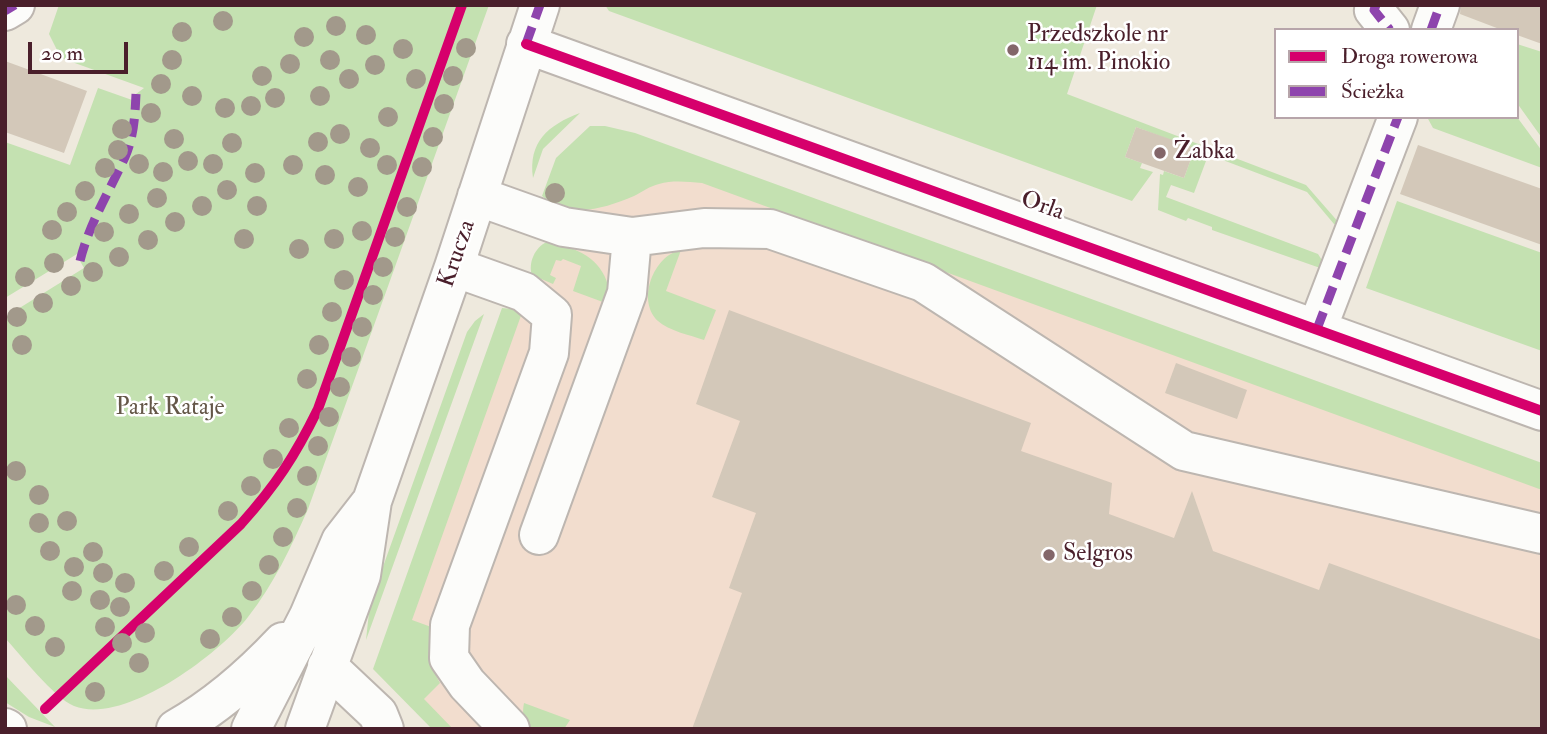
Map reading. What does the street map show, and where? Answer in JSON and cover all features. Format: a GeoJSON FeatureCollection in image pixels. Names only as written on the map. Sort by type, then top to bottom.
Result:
{"type":"FeatureCollection","features":[{"type":"Feature","properties":{"kind":"street"},"geometry":{"type":"LineString","coordinates":[[5,11],[15,5]]}},
{"type":"Feature","properties":{"kind":"street","name":"Krucza"},"geometry":{"type":"LineString","coordinates":[[305,729],[361,575],[372,501],[454,267],[540,5]]}},
{"type":"Feature","properties":{"kind":"street"},"geometry":{"type":"LineString","coordinates":[[1376,5],[1374,10],[1388,28]]}},
{"type":"Feature","properties":{"kind":"street"},"geometry":{"type":"LineString","coordinates":[[1432,28],[1440,5]]}},
{"type":"Feature","properties":{"kind":"street","name":"Orla"},"geometry":{"type":"LineString","coordinates":[[526,44],[1542,411]]}},
{"type":"Feature","properties":{"kind":"street"},"geometry":{"type":"LineString","coordinates":[[1317,329],[1397,119]]}},
{"type":"Feature","properties":{"kind":"street"},"geometry":{"type":"LineString","coordinates":[[477,196],[564,227],[632,237],[704,228],[770,229],[923,282],[1184,451],[1542,534]]}},
{"type":"Feature","properties":{"kind":"street"},"geometry":{"type":"LineString","coordinates":[[539,535],[627,293],[632,237]]}},
{"type":"Feature","properties":{"kind":"street"},"geometry":{"type":"LineString","coordinates":[[454,267],[524,292],[552,314],[550,353],[450,625],[450,658],[467,684],[510,729]]}},
{"type":"Feature","properties":{"kind":"street","name":"Krucza"},"geometry":{"type":"LineString","coordinates":[[251,729],[309,615],[341,541],[372,501]]}},
{"type":"Feature","properties":{"kind":"street","name":"Krucza"},"geometry":{"type":"LineString","coordinates":[[176,729],[237,687],[309,615]]}},
{"type":"Feature","properties":{"kind":"street"},"geometry":{"type":"LineString","coordinates":[[327,666],[378,714],[384,729]]}},
{"type":"Feature","properties":{"kind":"shaded area"},"geometry":{"type":"Polygon","coordinates":[[[607,136],[1542,478],[1542,729],[440,729],[384,672],[540,250],[553,255],[607,136]]]}},
{"type":"Feature","properties":{"kind":"green space","name":"Park Rataje"},"geometry":{"type":"Polygon","coordinates":[[[59,5],[489,5],[308,509],[274,578],[248,617],[216,649],[193,667],[143,696],[118,706],[95,709],[74,706],[57,694],[5,638],[5,317],[84,268],[80,261],[82,251],[5,298],[5,142],[70,165],[98,88],[135,101],[136,94],[144,88],[61,58],[49,34],[59,5]]]}},
{"type":"Feature","properties":{"kind":"green space"},"geometry":{"type":"Polygon","coordinates":[[[605,5],[1097,5],[1067,94],[1306,185],[1340,224],[1334,224],[1307,192],[1136,127],[1125,157],[1142,163],[1140,168],[1153,172],[1132,201],[609,11],[605,5]]]}},
{"type":"Feature","properties":{"kind":"green space"},"geometry":{"type":"Polygon","coordinates":[[[1519,45],[1542,52],[1542,138],[1519,106],[1519,45]]]}},
{"type":"Feature","properties":{"kind":"green space"},"geometry":{"type":"Polygon","coordinates":[[[580,113],[543,149],[533,178],[534,154],[543,136],[558,123],[580,113]]]}},
{"type":"Feature","properties":{"kind":"green space"},"geometry":{"type":"Polygon","coordinates":[[[1428,119],[1518,119],[1542,151],[1542,168],[1433,128],[1428,119]]]}},
{"type":"Feature","properties":{"kind":"green space"},"geometry":{"type":"Polygon","coordinates":[[[590,126],[605,126],[635,133],[1542,463],[1542,490],[702,183],[664,183],[599,208],[564,208],[542,196],[556,158],[590,126]]]}},
{"type":"Feature","properties":{"kind":"green space"},"geometry":{"type":"Polygon","coordinates":[[[1192,156],[1206,161],[1194,193],[1171,185],[1166,197],[1318,254],[1325,265],[1323,269],[1212,230],[1212,227],[1188,218],[1186,221],[1158,210],[1160,174],[1163,175],[1164,171],[1184,178],[1192,156]]]}},
{"type":"Feature","properties":{"kind":"green space"},"geometry":{"type":"Polygon","coordinates":[[[1397,201],[1542,253],[1542,351],[1366,288],[1397,201]]]}},
{"type":"Feature","properties":{"kind":"green space"},"geometry":{"type":"Polygon","coordinates":[[[547,242],[578,251],[594,262],[605,276],[611,305],[573,291],[581,266],[563,259],[556,260],[550,275],[556,278],[553,284],[532,275],[534,256],[547,242]]]}},
{"type":"Feature","properties":{"kind":"green space"},"geometry":{"type":"Polygon","coordinates":[[[681,250],[666,291],[716,310],[704,340],[674,330],[658,321],[649,302],[648,291],[656,269],[663,260],[681,250]]]}},
{"type":"Feature","properties":{"kind":"green space"},"geometry":{"type":"Polygon","coordinates":[[[502,308],[523,310],[412,620],[434,628],[431,656],[440,683],[424,699],[453,729],[432,729],[373,669],[502,308]]]}},
{"type":"Feature","properties":{"kind":"green space"},"geometry":{"type":"Polygon","coordinates":[[[484,314],[366,640],[370,603],[467,332],[484,314]]]}},
{"type":"Feature","properties":{"kind":"green space"},"geometry":{"type":"Polygon","coordinates":[[[5,675],[55,727],[29,717],[5,702],[5,675]]]}},
{"type":"Feature","properties":{"kind":"green space"},"geometry":{"type":"Polygon","coordinates":[[[524,703],[570,720],[564,729],[530,729],[524,716],[524,703]]]}},
{"type":"Feature","properties":{"kind":"building"},"geometry":{"type":"Polygon","coordinates":[[[1461,5],[1542,5],[1542,44],[1519,36],[1519,28],[1497,28],[1460,14],[1461,5]]]}},
{"type":"Feature","properties":{"kind":"building"},"geometry":{"type":"Polygon","coordinates":[[[5,61],[87,91],[64,153],[5,132],[5,61]]]}},
{"type":"Feature","properties":{"kind":"building","name":"Żabka"},"geometry":{"type":"Polygon","coordinates":[[[1136,127],[1195,148],[1184,178],[1125,157],[1136,127]]]}},
{"type":"Feature","properties":{"kind":"building"},"geometry":{"type":"Polygon","coordinates":[[[1418,145],[1542,189],[1542,245],[1400,194],[1418,145]]]}},
{"type":"Feature","properties":{"kind":"building","name":"Selgros"},"geometry":{"type":"Polygon","coordinates":[[[729,310],[1031,423],[1021,451],[1112,483],[1109,514],[1174,538],[1192,491],[1213,551],[1319,590],[1329,563],[1542,640],[1542,729],[692,729],[742,593],[729,588],[756,513],[712,497],[740,421],[696,404],[729,310]]]}},
{"type":"Feature","properties":{"kind":"building"},"geometry":{"type":"Polygon","coordinates":[[[1176,363],[1247,390],[1237,419],[1165,393],[1176,363]]]}},
{"type":"Feature","properties":{"kind":"marked path"},"geometry":{"type":"LineString","coordinates":[[5,11],[15,5]]}},
{"type":"Feature","properties":{"kind":"marked path"},"geometry":{"type":"LineString","coordinates":[[526,44],[540,5]]}},
{"type":"Feature","properties":{"kind":"marked path"},"geometry":{"type":"LineString","coordinates":[[1376,5],[1374,10],[1388,28]]}},
{"type":"Feature","properties":{"kind":"marked path"},"geometry":{"type":"LineString","coordinates":[[1432,28],[1440,5]]}},
{"type":"Feature","properties":{"kind":"marked path"},"geometry":{"type":"LineString","coordinates":[[80,261],[94,221],[128,149],[134,126],[136,94]]}},
{"type":"Feature","properties":{"kind":"marked path"},"geometry":{"type":"LineString","coordinates":[[1317,329],[1397,119]]}},
{"type":"Feature","properties":{"kind":"cycle path"},"geometry":{"type":"LineString","coordinates":[[45,709],[241,524],[275,483],[293,456],[318,409],[462,5]]}},
{"type":"Feature","properties":{"kind":"cycle path"},"geometry":{"type":"LineString","coordinates":[[526,44],[1542,411]]}},
{"type":"Feature","properties":{"kind":"place","name":"Przedszkole nr 114 im. Pinokio"},"geometry":{"type":"Point","coordinates":[1013,50]}},
{"type":"Feature","properties":{"kind":"place","name":"Żabka"},"geometry":{"type":"Point","coordinates":[1160,153]}},
{"type":"Feature","properties":{"kind":"place","name":"Selgros"},"geometry":{"type":"Point","coordinates":[1049,555]}}]}
